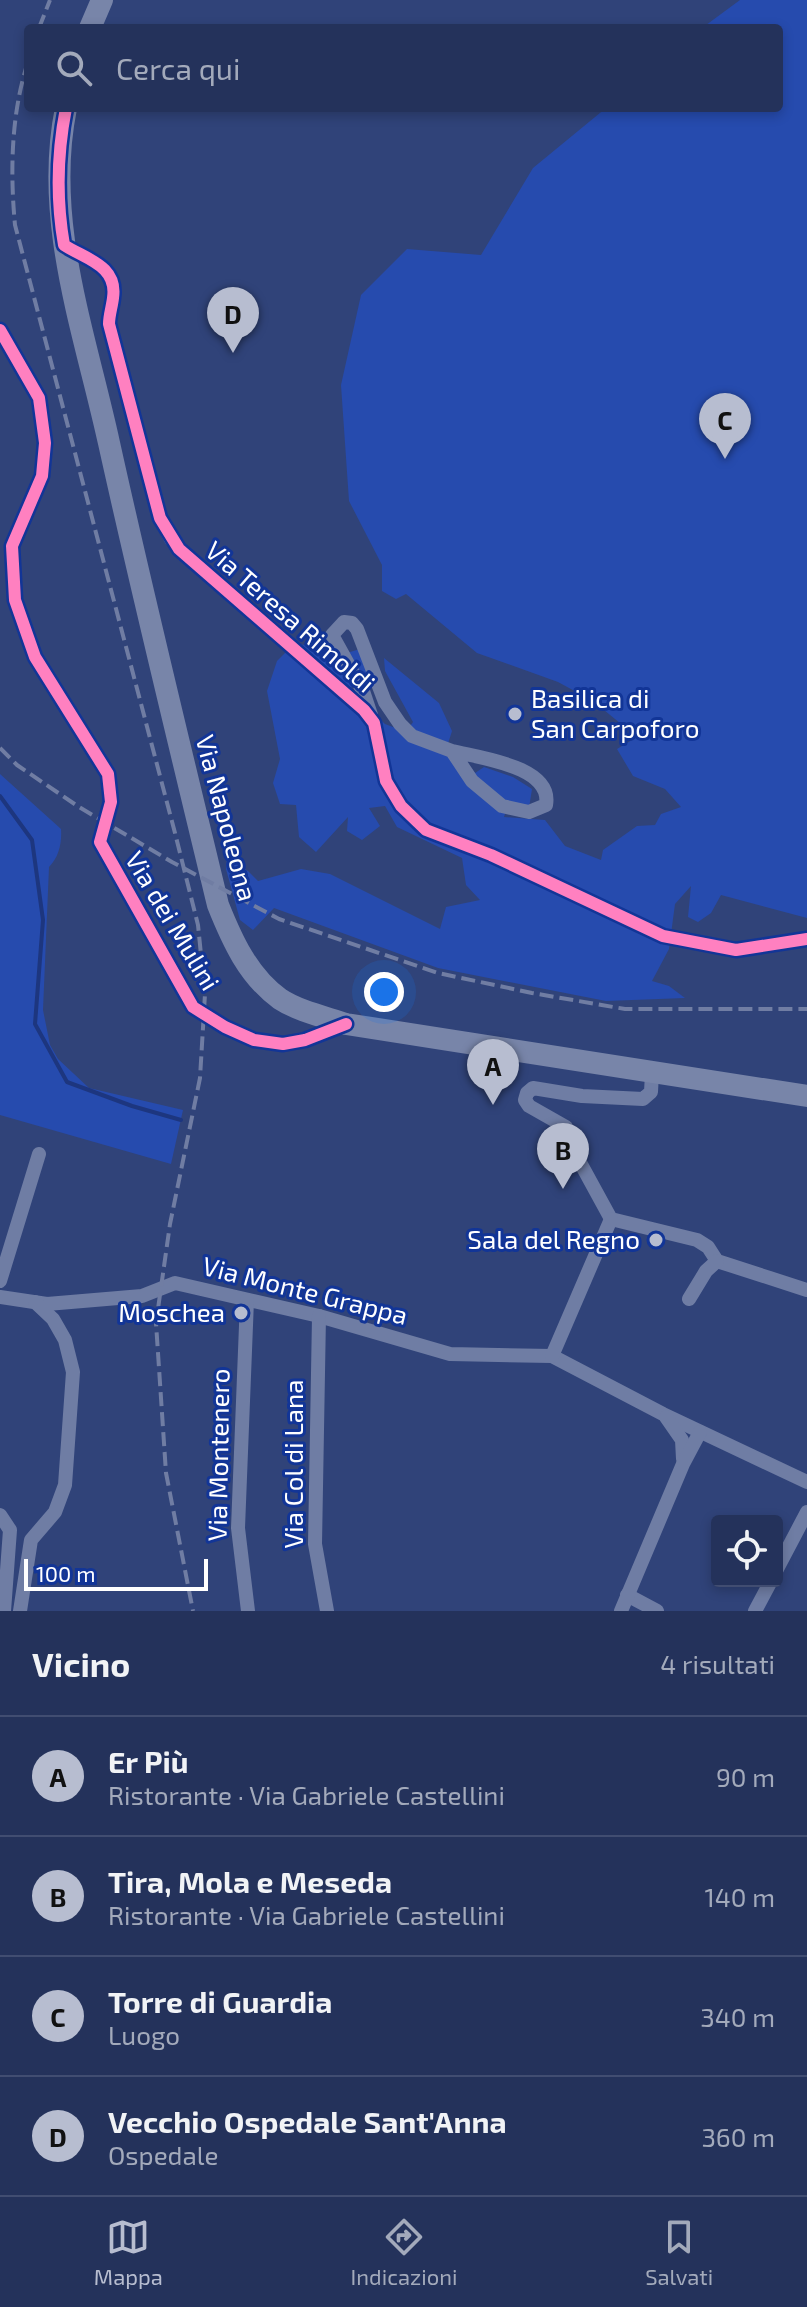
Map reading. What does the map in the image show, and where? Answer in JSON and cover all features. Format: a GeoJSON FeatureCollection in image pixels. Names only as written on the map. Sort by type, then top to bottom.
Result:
{"type":"FeatureCollection","features":[{"type":"Feature","properties":{"kind":"main road"},"geometry":{"type":"LineString","coordinates":[[92,24],[102,0]]}},
{"type":"Feature","properties":{"kind":"main road","name":"Via Napoleona"},"geometry":{"type":"LineString","coordinates":[[65,112],[58,172],[64,245],[127,529],[218,905],[234,946],[259,980],[282,1000],[346,1024],[807,1096]]}},
{"type":"Feature","properties":{"kind":"street","name":"Via Teresa Rimoldi"},"geometry":{"type":"LineString","coordinates":[[64,245],[100,265],[111,280],[113,298],[109,324],[156,503],[171,539],[353,699],[374,723],[386,781],[401,806],[426,830],[491,855],[663,936],[736,950],[807,939]]}},
{"type":"Feature","properties":{"kind":"street"},"geometry":{"type":"LineString","coordinates":[[0,330],[39,398],[45,443],[42,476],[12,546],[15,600],[35,657],[108,774],[111,802],[106,816]]}},
{"type":"Feature","properties":{"kind":"street"},"geometry":{"type":"LineString","coordinates":[[374,723],[363,691],[332,635],[344,622],[352,623],[357,629],[380,692],[400,724],[412,736],[524,772],[545,787],[548,795],[546,805],[529,812],[513,810],[493,801],[464,772],[452,751]]}},
{"type":"Feature","properties":{"kind":"street","name":"Via dei Mulini"},"geometry":{"type":"LineString","coordinates":[[100,842],[193,1007],[239,1034],[254,1040],[283,1044],[305,1040],[346,1024]]}},
{"type":"Feature","properties":{"kind":"street"},"geometry":{"type":"LineString","coordinates":[[652,1073],[651,1092],[643,1099],[582,1096],[537,1088],[527,1093],[525,1100],[529,1106],[566,1127],[576,1155],[611,1219],[697,1240],[708,1247],[717,1261],[807,1290]]}},
{"type":"Feature","properties":{"kind":"street"},"geometry":{"type":"LineString","coordinates":[[0,1281],[39,1154]]}},
{"type":"Feature","properties":{"kind":"street"},"geometry":{"type":"LineString","coordinates":[[611,1219],[552,1356],[663,1414],[807,1482]]}},
{"type":"Feature","properties":{"kind":"street"},"geometry":{"type":"LineString","coordinates":[[689,1299],[706,1271],[717,1261]]}},
{"type":"Feature","properties":{"kind":"street","name":"Via Monte Grappa"},"geometry":{"type":"LineString","coordinates":[[0,1297],[47,1304],[142,1296],[175,1283],[319,1316],[450,1354],[552,1356]]}},
{"type":"Feature","properties":{"kind":"street","name":"Via Montenero"},"geometry":{"type":"LineString","coordinates":[[247,1300],[238,1528],[248,1611]]}},
{"type":"Feature","properties":{"kind":"street"},"geometry":{"type":"LineString","coordinates":[[20,1611],[31,1540],[55,1512],[65,1485],[73,1372],[65,1340],[53,1319],[35,1302]]}},
{"type":"Feature","properties":{"kind":"street","name":"Via Col di Lana"},"geometry":{"type":"LineString","coordinates":[[319,1316],[315,1544],[327,1611]]}},
{"type":"Feature","properties":{"kind":"street"},"geometry":{"type":"LineString","coordinates":[[663,1414],[682,1440],[683,1464]]}},
{"type":"Feature","properties":{"kind":"street"},"geometry":{"type":"LineString","coordinates":[[621,1611],[683,1464],[700,1432]]}},
{"type":"Feature","properties":{"kind":"street"},"geometry":{"type":"LineString","coordinates":[[783,1558],[807,1512]]}},
{"type":"Feature","properties":{"kind":"street"},"geometry":{"type":"LineString","coordinates":[[0,1515],[10,1530],[4,1611]]}},
{"type":"Feature","properties":{"kind":"street"},"geometry":{"type":"LineString","coordinates":[[755,1611],[768,1587]]}},
{"type":"Feature","properties":{"kind":"street"},"geometry":{"type":"LineString","coordinates":[[627,1595],[657,1611]]}},
{"type":"Feature","properties":{"kind":"shaded area"},"geometry":{"type":"Polygon","coordinates":[[[740,0],[807,0],[807,918],[721,895],[711,913],[698,922],[688,917],[691,886],[675,904],[669,949],[652,981],[669,986],[685,998],[606,1001],[438,968],[274,908],[253,930],[240,920],[226,869],[227,858],[258,881],[301,869],[330,874],[440,929],[446,907],[480,900],[466,885],[462,858],[397,827],[385,806],[369,808],[380,826],[362,840],[347,831],[348,817],[316,852],[299,837],[296,805],[280,804],[273,783],[280,759],[267,691],[277,661],[295,643],[313,647],[330,664],[340,655],[360,649],[373,675],[367,681],[347,689],[385,724],[406,732],[413,722],[385,671],[384,658],[439,703],[452,731],[445,753],[462,758],[475,773],[484,767],[513,777],[532,789],[529,808],[508,804],[504,817],[545,820],[565,846],[601,860],[603,850],[637,826],[655,825],[661,814],[681,807],[665,789],[633,776],[617,749],[637,737],[593,701],[558,682],[477,653],[406,594],[396,599],[382,591],[382,565],[349,501],[341,385],[361,295],[407,249],[481,255],[533,168],[601,112],[783,112],[783,24],[707,24],[740,0]]]}},
{"type":"Feature","properties":{"kind":"shaded area"},"geometry":{"type":"Polygon","coordinates":[[[0,774],[61,829],[59,850],[49,867],[43,1010],[50,1045],[58,1059],[89,1088],[183,1110],[171,1164],[0,1115],[0,774]]]}},
{"type":"Feature","properties":{"kind":"waterway"},"geometry":{"type":"LineString","coordinates":[[0,796],[32,840],[43,920],[35,1024],[67,1082],[181,1120]]}},
{"type":"Feature","properties":{"kind":"tunnel"},"geometry":{"type":"LineString","coordinates":[[100,842],[106,816]]}},
{"type":"Feature","properties":{"kind":"railway"},"geometry":{"type":"LineString","coordinates":[[41,24],[50,0]]}},
{"type":"Feature","properties":{"kind":"railway"},"geometry":{"type":"LineString","coordinates":[[24,75],[13,143],[15,225],[198,925],[205,994],[200,1078],[170,1224],[156,1323],[166,1473],[193,1611]]}},
{"type":"Feature","properties":{"kind":"railway"},"geometry":{"type":"LineString","coordinates":[[0,748],[17,765],[79,807],[172,862],[279,919],[438,973],[625,1009],[807,1009]]}},
{"type":"Feature","properties":{"kind":"cycle path"},"geometry":{"type":"LineString","coordinates":[[65,112],[59,176],[64,245],[98,264],[110,278],[113,298],[109,324],[160,518],[179,549],[364,710],[374,723],[386,781],[401,806],[426,830],[491,855],[663,936],[736,950],[807,939]]}},
{"type":"Feature","properties":{"kind":"cycle path"},"geometry":{"type":"LineString","coordinates":[[0,330],[39,398],[45,443],[42,476],[12,546],[15,600],[35,657],[108,774],[111,802],[100,842],[193,1007],[254,1040],[283,1044],[305,1040],[346,1024]]}},
{"type":"Feature","properties":{"kind":"place","name":"Vecchio Ospedale Sant'Anna"},"geometry":{"type":"Point","coordinates":[233,353]}},
{"type":"Feature","properties":{"kind":"place","name":"Torre di Guardia"},"geometry":{"type":"Point","coordinates":[725,459]}},
{"type":"Feature","properties":{"kind":"place","name":"Basilica di San Carpoforo"},"geometry":{"type":"Point","coordinates":[515,714]}},
{"type":"Feature","properties":{"kind":"place","name":"Er Più"},"geometry":{"type":"Point","coordinates":[493,1105]}},
{"type":"Feature","properties":{"kind":"place","name":"Tira, Mola e Meseda"},"geometry":{"type":"Point","coordinates":[563,1189]}},
{"type":"Feature","properties":{"kind":"place","name":"Sala del Regno"},"geometry":{"type":"Point","coordinates":[656,1240]}},
{"type":"Feature","properties":{"kind":"place","name":"Moschea"},"geometry":{"type":"Point","coordinates":[241,1313]}}]}
